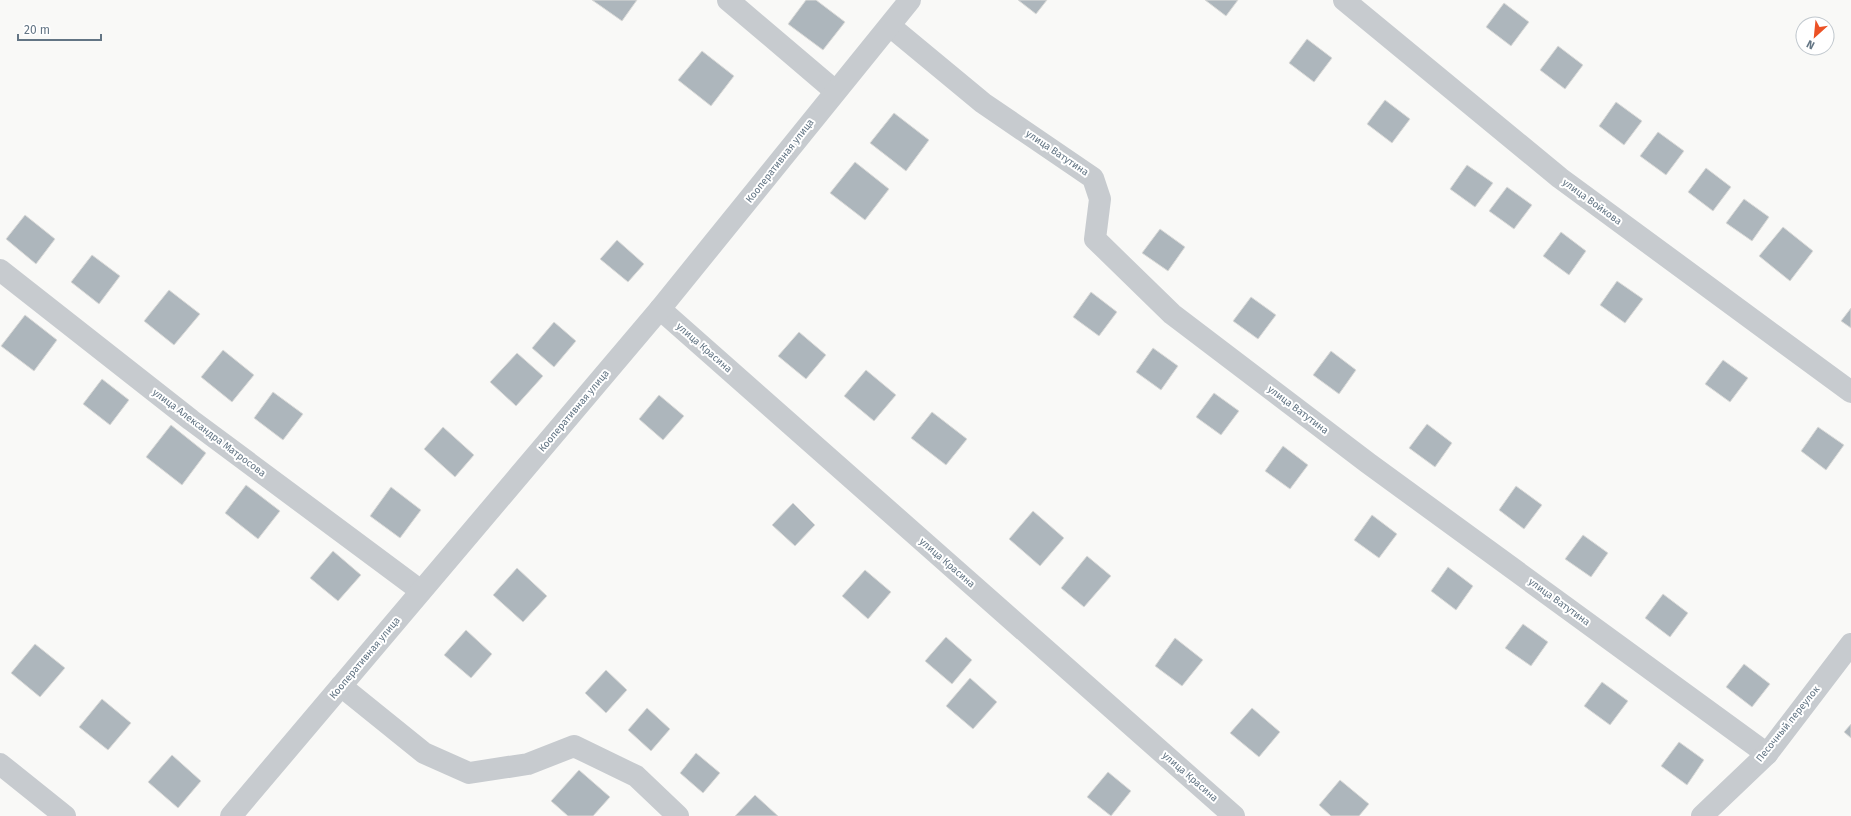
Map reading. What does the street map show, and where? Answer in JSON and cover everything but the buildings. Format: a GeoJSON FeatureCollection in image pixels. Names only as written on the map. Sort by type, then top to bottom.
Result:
{"type":"FeatureCollection","features":[{"type":"Feature","properties":{"kind":"street"},"geometry":{"type":"LineString","coordinates":[[728,0],[835,91]]}},
{"type":"Feature","properties":{"kind":"street","name":"Кооперативная улица"},"geometry":{"type":"LineString","coordinates":[[231,816],[660,310],[835,91],[910,0]]}},
{"type":"Feature","properties":{"kind":"street","name":"улица Войкова"},"geometry":{"type":"LineString","coordinates":[[1344,0],[1560,178],[1851,392]]}},
{"type":"Feature","properties":{"kind":"street","name":"улица Ватутина"},"geometry":{"type":"LineString","coordinates":[[890,26],[982,103],[1092,178],[1100,199],[1095,239],[1172,314],[1368,463],[1766,754]]}},
{"type":"Feature","properties":{"kind":"street","name":"улица Александра Матросова"},"geometry":{"type":"LineString","coordinates":[[0,270],[191,420],[421,591]]}},
{"type":"Feature","properties":{"kind":"street","name":"улица Красина"},"geometry":{"type":"LineString","coordinates":[[660,310],[1234,816]]}},
{"type":"Feature","properties":{"kind":"street","name":"Песочный переулок"},"geometry":{"type":"LineString","coordinates":[[1702,816],[1766,754],[1851,644]]}},
{"type":"Feature","properties":{"kind":"street"},"geometry":{"type":"LineString","coordinates":[[341,686],[424,753],[469,773],[528,764],[574,746],[636,776],[678,816]]}},
{"type":"Feature","properties":{"kind":"street"},"geometry":{"type":"LineString","coordinates":[[0,764],[65,816]]}}]}
